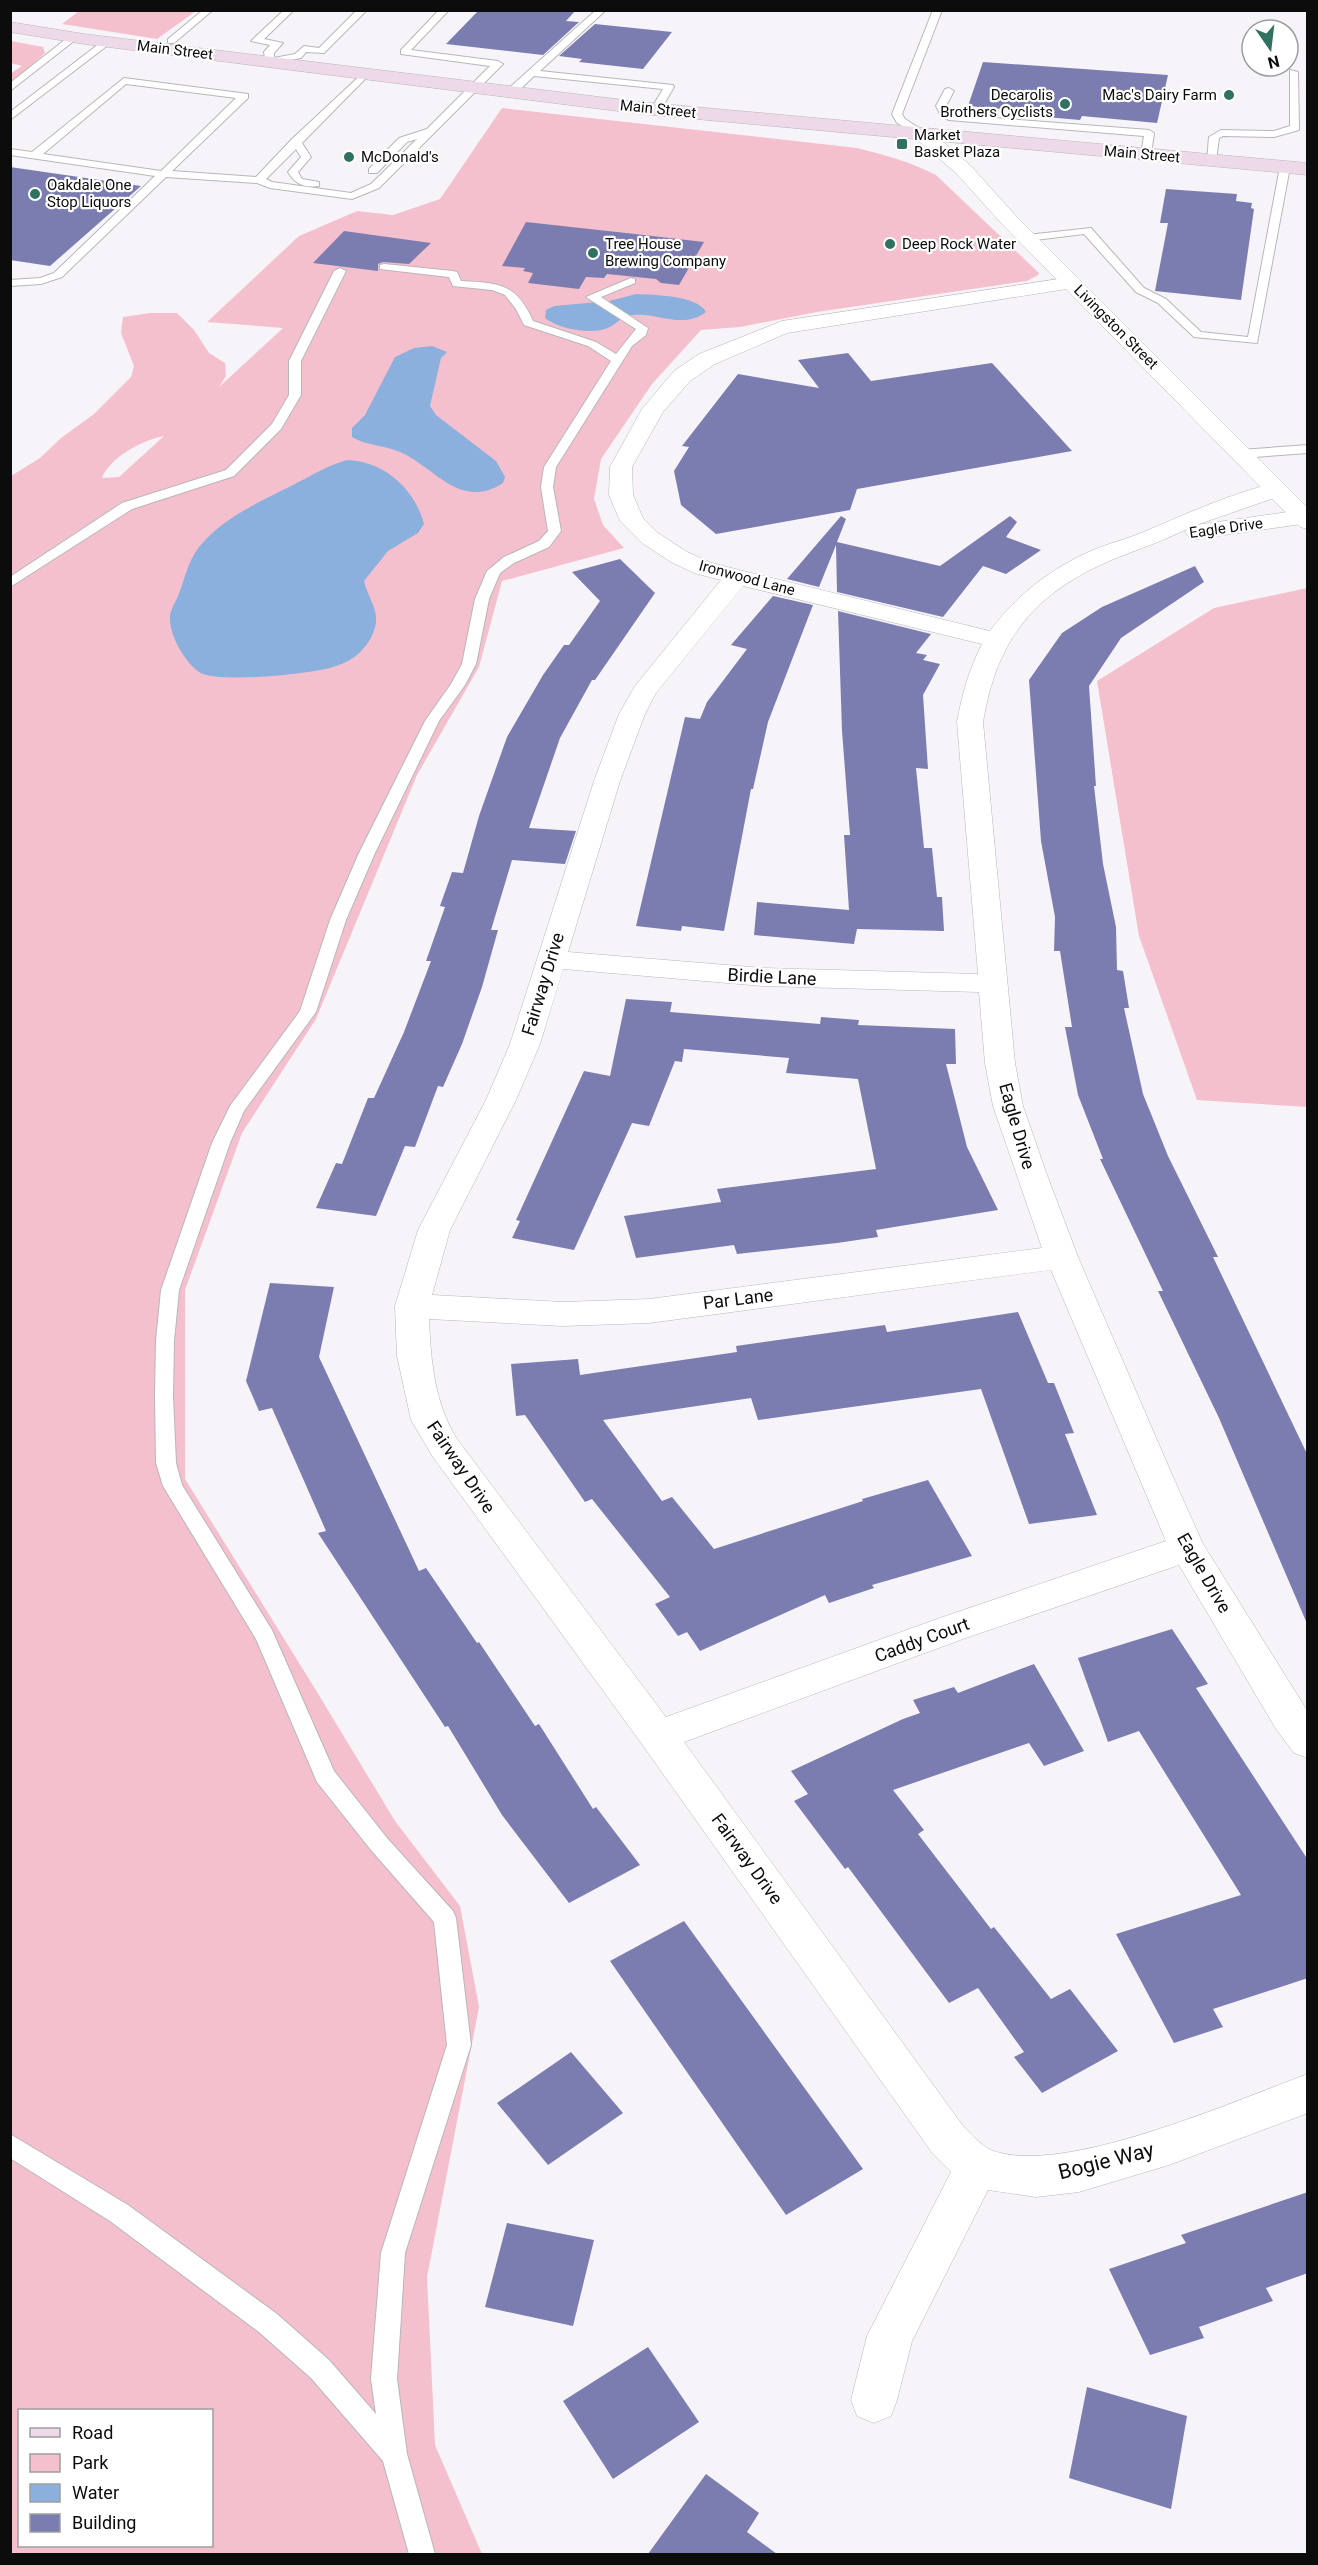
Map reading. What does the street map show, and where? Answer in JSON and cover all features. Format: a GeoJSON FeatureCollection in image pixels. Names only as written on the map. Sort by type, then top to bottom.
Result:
{"type":"FeatureCollection","features":[{"type":"Feature","properties":{"kind":"main road","name":"Main Street"},"geometry":{"type":"LineString","coordinates":[[10,27],[107,42],[656,110],[1308,169]]}},
{"type":"Feature","properties":{"kind":"street","name":"Livingston Street"},"geometry":{"type":"LineString","coordinates":[[923,135],[963,169],[1027,238],[1305,519]]}},
{"type":"Feature","properties":{"kind":"street","name":"Ironwood Lane"},"geometry":{"type":"LineString","coordinates":[[995,640],[737,577],[703,568],[679,557],[650,538],[632,521],[621,495],[621,467],[653,409],[682,376],[707,359],[742,346],[1078,290]]}},
{"type":"Feature","properties":{"kind":"street","name":"Eagle Drive"},"geometry":{"type":"LineString","coordinates":[[1275,490],[1196,517],[1150,538],[1104,554],[1059,578],[1031,599],[1011,619],[995,640],[972,704],[970,722],[1000,1063],[1008,1106],[1062,1257],[1187,1548],[1290,1718],[1308,1742]]}},
{"type":"Feature","properties":{"kind":"street","name":"Eagle Drive"},"geometry":{"type":"LineString","coordinates":[[1150,538],[1305,519]]}},
{"type":"Feature","properties":{"kind":"street","name":"Fairway Drive"},"geometry":{"type":"LineString","coordinates":[[737,577],[644,691],[632,714],[607,781],[525,1044],[501,1100],[434,1230],[412,1306],[414,1356],[420,1394],[428,1420],[439,1439],[658,1736],[948,2140],[978,2167]]}},
{"type":"Feature","properties":{"kind":"street","name":"Birdie Lane"},"geometry":{"type":"LineString","coordinates":[[551,959],[763,977],[993,983]]}},
{"type":"Feature","properties":{"kind":"street","name":"Par Lane"},"geometry":{"type":"LineString","coordinates":[[412,1306],[563,1314],[649,1311],[1062,1257]]}},
{"type":"Feature","properties":{"kind":"street","name":"Caddy Court"},"geometry":{"type":"LineString","coordinates":[[658,1736],[950,1629],[1187,1548]]}},
{"type":"Feature","properties":{"kind":"street","name":"Bogie Way"},"geometry":{"type":"LineString","coordinates":[[978,2167],[1007,2174],[1036,2177],[1079,2172],[1169,2145],[1308,2093]]}},
{"type":"Feature","properties":{"kind":"street"},"geometry":{"type":"LineString","coordinates":[[874,2400],[890,2336],[978,2167]]}},
{"type":"Feature","properties":{"kind":"lane"},"geometry":{"type":"LineString","coordinates":[[171,41],[209,10]]}},
{"type":"Feature","properties":{"kind":"lane"},"geometry":{"type":"LineString","coordinates":[[290,10],[256,41],[278,43],[269,52],[269,62],[298,56],[304,49],[321,51],[363,10]]}},
{"type":"Feature","properties":{"kind":"lane"},"geometry":{"type":"LineString","coordinates":[[10,152],[163,174],[259,180],[270,185],[352,196],[375,186],[498,64],[404,52],[445,10]]}},
{"type":"Feature","properties":{"kind":"lane"},"geometry":{"type":"LineString","coordinates":[[511,92],[602,10]]}},
{"type":"Feature","properties":{"kind":"lane"},"geometry":{"type":"LineString","coordinates":[[923,135],[901,121],[897,114],[938,10]]}},
{"type":"Feature","properties":{"kind":"lane"},"geometry":{"type":"LineString","coordinates":[[10,88],[74,37]]}},
{"type":"Feature","properties":{"kind":"lane"},"geometry":{"type":"LineString","coordinates":[[10,117],[107,42]]}},
{"type":"Feature","properties":{"kind":"lane"},"geometry":{"type":"LineString","coordinates":[[533,73],[669,87],[656,110]]}},
{"type":"Feature","properties":{"kind":"lane"},"geometry":{"type":"LineString","coordinates":[[259,180],[365,74]]}},
{"type":"Feature","properties":{"kind":"lane"},"geometry":{"type":"LineString","coordinates":[[1211,160],[1214,137],[1221,133],[1274,134],[1295,128],[1293,78]]}},
{"type":"Feature","properties":{"kind":"lane"},"geometry":{"type":"LineString","coordinates":[[10,283],[41,281],[58,275],[244,96],[124,81],[35,155]]}},
{"type":"Feature","properties":{"kind":"lane"},"geometry":{"type":"LineString","coordinates":[[949,91],[941,106],[945,114],[953,118],[1149,133],[1146,154]]}},
{"type":"Feature","properties":{"kind":"lane"},"geometry":{"type":"LineString","coordinates":[[296,141],[306,158],[292,172],[298,181],[334,187],[350,187],[361,184],[403,140],[431,130]]}},
{"type":"Feature","properties":{"kind":"lane"},"geometry":{"type":"LineString","coordinates":[[1027,238],[1087,231],[1140,290],[1162,301],[1198,335],[1253,340],[1285,167]]}},
{"type":"Feature","properties":{"kind":"lane"},"geometry":{"type":"LineString","coordinates":[[384,267],[453,274],[457,284],[498,287],[513,294],[522,305],[528,323],[592,344],[618,360]]}},
{"type":"Feature","properties":{"kind":"lane"},"geometry":{"type":"LineString","coordinates":[[10,583],[127,506],[230,473],[277,426],[295,395],[295,361],[340,271]]}},
{"type":"Feature","properties":{"kind":"lane"},"geometry":{"type":"LineString","coordinates":[[422,2554],[394,2454],[384,2379],[393,2253],[459,2045],[445,1918],[380,1844],[325,1776],[265,1636],[173,1486],[166,1463],[165,1341],[170,1290],[207,1180],[236,1110],[308,1012],[338,920],[367,853],[432,721],[458,685],[469,664],[482,599],[494,571],[509,560],[544,544],[555,531],[547,487],[550,467],[628,344],[642,333],[642,328],[592,297],[631,281]]}},
{"type":"Feature","properties":{"kind":"lane"},"geometry":{"type":"LineString","coordinates":[[1240,454],[1308,449]]}},
{"type":"Feature","properties":{"kind":"lane"},"geometry":{"type":"LineString","coordinates":[[10,2145],[119,2213],[268,2323],[320,2369],[394,2454]]}},
{"type":"Feature","properties":{"kind":"green space"},"geometry":{"type":"Polygon","coordinates":[[[79,11],[196,11],[157,39],[62,24],[79,11]]]}},
{"type":"Feature","properties":{"kind":"green space"},"geometry":{"type":"Polygon","coordinates":[[[11,41],[43,47],[45,53],[11,84],[10,74],[22,66],[11,63],[11,41]]]}},
{"type":"Feature","properties":{"kind":"green space"},"geometry":{"type":"Polygon","coordinates":[[[502,108],[857,148],[888,156],[936,175],[1039,273],[1027,281],[817,312],[740,327],[701,330],[652,384],[601,459],[594,499],[603,525],[624,548],[502,581],[479,667],[417,775],[316,1019],[242,1133],[185,1290],[185,1479],[395,1821],[460,1906],[479,2007],[427,2277],[435,2445],[482,2554],[11,2554],[11,476],[40,458],[61,438],[94,414],[131,377],[134,366],[121,333],[123,317],[150,313],[177,313],[194,330],[209,353],[225,363],[226,376],[219,387],[283,328],[207,322],[299,236],[357,211],[393,215],[440,199],[502,108]],[[164,436],[147,441],[128,451],[112,463],[102,478],[119,477],[164,436]]]}},
{"type":"Feature","properties":{"kind":"green space"},"geometry":{"type":"Polygon","coordinates":[[[1307,588],[1307,1107],[1197,1100],[1139,936],[1097,681],[1214,608],[1307,588]]]}},
{"type":"Feature","properties":{"kind":"water"},"geometry":{"type":"Polygon","coordinates":[[[636,294],[685,299],[701,306],[706,312],[688,320],[629,315],[608,328],[593,331],[566,328],[545,318],[546,310],[554,306],[609,301],[636,294]]]}},
{"type":"Feature","properties":{"kind":"water"},"geometry":{"type":"Polygon","coordinates":[[[432,346],[447,352],[441,358],[430,406],[436,415],[496,461],[505,477],[503,483],[488,490],[474,492],[448,484],[400,452],[352,437],[352,428],[365,415],[395,357],[414,348],[432,346]]]}},
{"type":"Feature","properties":{"kind":"water"},"geometry":{"type":"Polygon","coordinates":[[[347,460],[373,466],[396,479],[413,499],[424,524],[418,533],[388,551],[364,581],[376,616],[374,632],[366,646],[344,663],[322,670],[243,678],[208,676],[199,672],[188,662],[179,648],[172,632],[170,617],[189,565],[199,547],[208,537],[241,512],[332,465],[347,460]]]}},
{"type":"Feature","properties":{"kind":"building"},"geometry":{"type":"Polygon","coordinates":[[[479,10],[576,10],[566,21],[579,22],[543,55],[446,44],[479,10]]]}},
{"type":"Feature","properties":{"kind":"building"},"geometry":{"type":"Polygon","coordinates":[[[595,24],[672,32],[643,69],[579,62],[582,59],[559,56],[595,24]]]}},
{"type":"Feature","properties":{"kind":"building"},"geometry":{"type":"Polygon","coordinates":[[[983,62],[1168,75],[1157,123],[1082,116],[1080,120],[1046,117],[1047,113],[968,106],[983,62]]]}},
{"type":"Feature","properties":{"kind":"building"},"geometry":{"type":"Polygon","coordinates":[[[10,167],[141,186],[50,266],[10,260],[10,167]]]}},
{"type":"Feature","properties":{"kind":"building"},"geometry":{"type":"Polygon","coordinates":[[[1166,189],[1237,194],[1236,201],[1252,203],[1251,208],[1254,209],[1241,300],[1155,291],[1168,223],[1160,223],[1166,189]]]}},
{"type":"Feature","properties":{"kind":"building","name":"Tree House Brewing Company"},"geometry":{"type":"Polygon","coordinates":[[[526,222],[704,242],[679,285],[661,283],[656,279],[607,274],[604,278],[586,277],[579,289],[528,283],[533,273],[523,271],[525,268],[502,266],[526,222]]]}},
{"type":"Feature","properties":{"kind":"building"},"geometry":{"type":"Polygon","coordinates":[[[344,231],[431,243],[409,264],[383,262],[378,264],[378,271],[313,263],[344,231]]]}},
{"type":"Feature","properties":{"kind":"building"},"geometry":{"type":"Polygon","coordinates":[[[848,353],[871,381],[992,363],[1072,451],[857,489],[850,510],[716,534],[681,505],[674,471],[689,447],[682,446],[738,374],[819,388],[798,360],[848,353]]]}},
{"type":"Feature","properties":{"kind":"building"},"geometry":{"type":"Polygon","coordinates":[[[841,516],[846,519],[837,542],[940,566],[1010,516],[1017,522],[1006,537],[1041,550],[1006,574],[983,566],[943,617],[837,592],[836,545],[819,587],[787,579],[841,516]]]}},
{"type":"Feature","properties":{"kind":"building"},"geometry":{"type":"Polygon","coordinates":[[[620,559],[655,593],[595,680],[592,680],[560,738],[529,828],[576,831],[565,864],[512,860],[491,930],[498,930],[482,987],[462,1044],[443,1087],[438,1086],[415,1147],[405,1146],[376,1216],[316,1208],[336,1163],[342,1164],[368,1098],[374,1098],[404,1032],[431,961],[426,961],[445,907],[440,906],[452,872],[463,873],[479,816],[507,737],[543,675],[564,645],[569,645],[600,601],[572,572],[620,559]]]}},
{"type":"Feature","properties":{"kind":"building"},"geometry":{"type":"Polygon","coordinates":[[[1195,566],[1204,582],[1121,638],[1089,686],[1096,786],[1094,786],[1103,864],[1116,927],[1117,970],[1123,971],[1129,1008],[1124,1008],[1143,1094],[1168,1156],[1218,1257],[1213,1257],[1308,1456],[1308,1626],[1219,1418],[1158,1291],[1163,1291],[1100,1159],[1103,1159],[1078,1095],[1065,1027],[1072,1027],[1060,951],[1054,951],[1055,917],[1041,841],[1029,680],[1062,633],[1102,607],[1195,566]]]}},
{"type":"Feature","properties":{"kind":"building"},"geometry":{"type":"Polygon","coordinates":[[[773,596],[813,605],[768,722],[753,789],[751,789],[724,931],[682,926],[681,931],[636,926],[685,717],[700,719],[707,702],[747,649],[731,645],[773,596]]]}},
{"type":"Feature","properties":{"kind":"building"},"geometry":{"type":"Polygon","coordinates":[[[838,611],[931,634],[916,653],[927,655],[923,660],[940,664],[923,695],[928,769],[916,768],[924,848],[932,848],[937,897],[942,897],[944,931],[857,929],[854,944],[754,935],[757,902],[849,910],[844,835],[850,835],[842,731],[838,611]]]}},
{"type":"Feature","properties":{"kind":"building"},"geometry":{"type":"Polygon","coordinates":[[[626,999],[672,1002],[670,1012],[820,1024],[821,1017],[859,1020],[858,1025],[955,1029],[956,1064],[946,1064],[967,1147],[998,1210],[876,1230],[878,1237],[837,1243],[737,1254],[734,1245],[636,1258],[624,1216],[721,1202],[717,1189],[876,1169],[858,1079],[786,1073],[789,1058],[684,1049],[682,1062],[675,1061],[649,1126],[632,1123],[574,1250],[512,1238],[520,1221],[516,1220],[584,1071],[610,1076],[626,999]]]}},
{"type":"Feature","properties":{"kind":"building"},"geometry":{"type":"Polygon","coordinates":[[[270,1283],[334,1287],[319,1357],[419,1571],[426,1568],[535,1726],[539,1724],[593,1809],[596,1807],[640,1865],[569,1903],[502,1815],[448,1726],[445,1727],[318,1533],[326,1531],[272,1408],[259,1411],[246,1381],[270,1283]]]}},
{"type":"Feature","properties":{"kind":"building"},"geometry":{"type":"Polygon","coordinates":[[[1018,1312],[1048,1383],[1054,1383],[1074,1433],[1065,1434],[1097,1515],[1029,1524],[981,1389],[758,1420],[751,1398],[603,1420],[662,1501],[672,1497],[714,1549],[863,1501],[862,1499],[928,1480],[972,1556],[872,1585],[874,1588],[829,1603],[825,1595],[700,1651],[687,1632],[678,1636],[655,1604],[670,1597],[592,1499],[585,1502],[525,1415],[516,1416],[511,1364],[578,1359],[580,1375],[737,1352],[736,1346],[885,1325],[887,1332],[1018,1312]]]}},
{"type":"Feature","properties":{"kind":"building"},"geometry":{"type":"Polygon","coordinates":[[[1172,1629],[1208,1684],[1196,1688],[1308,1860],[1308,1978],[1213,2009],[1223,2027],[1174,2043],[1116,1934],[1241,1895],[1139,1731],[1108,1742],[1078,1658],[1172,1629]]]}},
{"type":"Feature","properties":{"kind":"building"},"geometry":{"type":"Polygon","coordinates":[[[1034,1664],[1084,1751],[1044,1766],[1029,1743],[893,1790],[924,1830],[918,1834],[991,1929],[994,1927],[1051,1999],[1070,1989],[1118,2051],[1042,2093],[1014,2057],[1024,2052],[978,1988],[949,2003],[848,1867],[845,1869],[794,1801],[808,1794],[791,1771],[920,1713],[913,1700],[954,1687],[958,1693],[1034,1664]]]}},
{"type":"Feature","properties":{"kind":"building"},"geometry":{"type":"Polygon","coordinates":[[[684,1921],[863,2169],[786,2215],[610,1961],[684,1921]]]}},
{"type":"Feature","properties":{"kind":"building"},"geometry":{"type":"Polygon","coordinates":[[[571,2052],[623,2113],[548,2165],[497,2103],[571,2052]]]}},
{"type":"Feature","properties":{"kind":"building"},"geometry":{"type":"Polygon","coordinates":[[[1308,2192],[1308,2273],[1266,2288],[1273,2301],[1199,2327],[1204,2338],[1150,2355],[1109,2269],[1186,2243],[1181,2235],[1308,2192]]]}},
{"type":"Feature","properties":{"kind":"building"},"geometry":{"type":"Polygon","coordinates":[[[507,2223],[594,2240],[573,2326],[485,2307],[507,2223]]]}},
{"type":"Feature","properties":{"kind":"building"},"geometry":{"type":"Polygon","coordinates":[[[648,2347],[699,2422],[613,2479],[563,2401],[648,2347]]]}},
{"type":"Feature","properties":{"kind":"building"},"geometry":{"type":"Polygon","coordinates":[[[1087,2387],[1187,2416],[1171,2509],[1069,2478],[1087,2387]]]}},
{"type":"Feature","properties":{"kind":"building"},"geometry":{"type":"Polygon","coordinates":[[[706,2474],[759,2513],[747,2532],[777,2554],[648,2554],[706,2474]]]}},
{"type":"Feature","properties":{"kind":"place","name":"Mac's Dairy Farm"},"geometry":{"type":"Point","coordinates":[1229,95]}},
{"type":"Feature","properties":{"kind":"place","name":"Decarolis Brothers Cyclists"},"geometry":{"type":"Point","coordinates":[1065,104]}},
{"type":"Feature","properties":{"kind":"place","name":"Market Basket Plaza"},"geometry":{"type":"Point","coordinates":[902,144]}},
{"type":"Feature","properties":{"kind":"place","name":"McDonald's"},"geometry":{"type":"Point","coordinates":[349,157]}},
{"type":"Feature","properties":{"kind":"place","name":"Oakdale One Stop Liquors"},"geometry":{"type":"Point","coordinates":[35,194]}},
{"type":"Feature","properties":{"kind":"place","name":"Deep Rock Water"},"geometry":{"type":"Point","coordinates":[890,244]}},
{"type":"Feature","properties":{"kind":"place","name":"Tree House Brewing Company"},"geometry":{"type":"Point","coordinates":[593,253]}}]}
